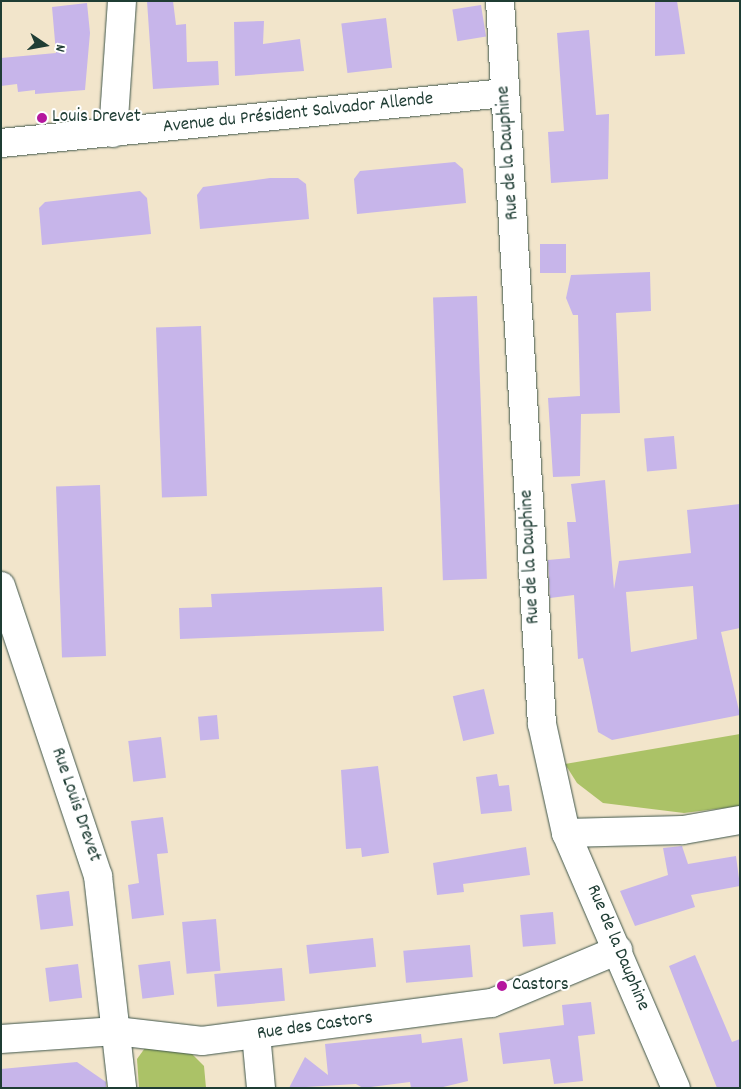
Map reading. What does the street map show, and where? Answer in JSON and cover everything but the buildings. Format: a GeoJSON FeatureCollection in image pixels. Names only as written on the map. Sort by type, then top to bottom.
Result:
{"type":"FeatureCollection","features":[{"type":"Feature","properties":{"kind":"street"},"geometry":{"type":"LineString","coordinates":[[114,133],[122,1]]}},
{"type":"Feature","properties":{"kind":"street","name":"Rue de la Dauphine"},"geometry":{"type":"LineString","coordinates":[[500,1],[534,642],[542,724],[566,833],[676,1088]]}},
{"type":"Feature","properties":{"kind":"street","name":"Avenue du Président Salvador Allende"},"geometry":{"type":"LineString","coordinates":[[1,143],[505,93]]}},
{"type":"Feature","properties":{"kind":"street","name":"Rue Louis Drevet"},"geometry":{"type":"LineString","coordinates":[[1,586],[98,876],[122,1088]]}},
{"type":"Feature","properties":{"kind":"street"},"geometry":{"type":"LineString","coordinates":[[566,833],[683,830],[740,820]]}},
{"type":"Feature","properties":{"kind":"street","name":"Rue des Castors"},"geometry":{"type":"LineString","coordinates":[[1,1039],[116,1031],[202,1041],[492,1003],[618,950]]}},
{"type":"Feature","properties":{"kind":"street"},"geometry":{"type":"LineString","coordinates":[[256,1034],[261,1088]]}},
{"type":"Feature","properties":{"kind":"green space"},"geometry":{"type":"Polygon","coordinates":[[[740,734],[740,806],[684,813],[603,803],[577,783],[565,764],[740,734]]]}},
{"type":"Feature","properties":{"kind":"green space"},"geometry":{"type":"Polygon","coordinates":[[[145,1048],[192,1054],[204,1066],[206,1088],[139,1088],[137,1059],[145,1048]]]}},
{"type":"Feature","properties":{"kind":"place","name":"Louis Drevet"},"geometry":{"type":"Point","coordinates":[42,118]}},
{"type":"Feature","properties":{"kind":"place","name":"Castors"},"geometry":{"type":"Point","coordinates":[502,986]}}]}
